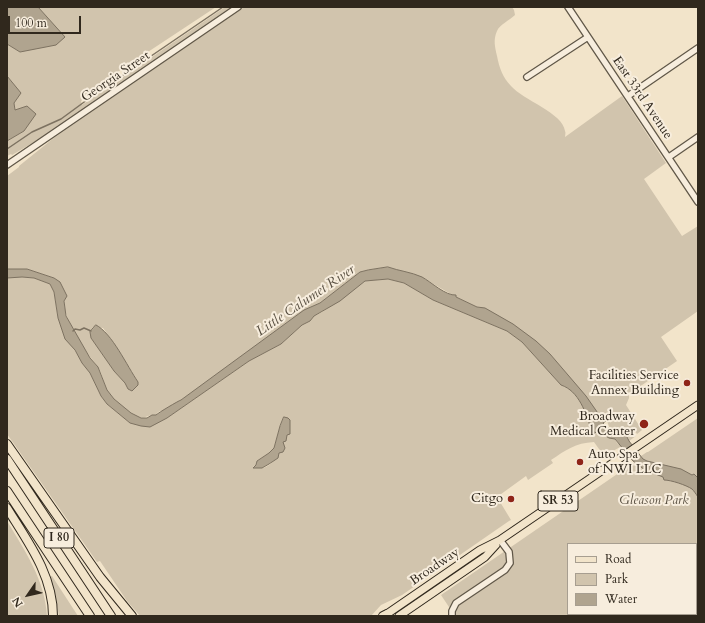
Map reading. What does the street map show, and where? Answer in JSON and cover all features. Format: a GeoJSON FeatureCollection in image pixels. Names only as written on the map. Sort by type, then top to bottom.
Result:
{"type":"FeatureCollection","features":[{"type":"Feature","properties":{"kind":"highway"},"geometry":{"type":"LineString","coordinates":[[7,444],[100,576],[126,616]]}},
{"type":"Feature","properties":{"kind":"highway","name":"I 80"},"geometry":{"type":"LineString","coordinates":[[7,459],[111,616]]}},
{"type":"Feature","properties":{"kind":"highway","name":"I 80"},"geometry":{"type":"LineString","coordinates":[[7,491],[90,616]]}},
{"type":"Feature","properties":{"kind":"highway"},"geometry":{"type":"LineString","coordinates":[[7,508],[40,562],[53,604],[53,616]]}},
{"type":"Feature","properties":{"kind":"highway"},"geometry":{"type":"LineString","coordinates":[[100,576],[132,616]]}},
{"type":"Feature","properties":{"kind":"main road","name":"Broadway"},"geometry":{"type":"LineString","coordinates":[[385,615],[480,550],[500,540],[698,405]]}},
{"type":"Feature","properties":{"kind":"main road","name":"Broadway"},"geometry":{"type":"LineString","coordinates":[[398,616],[485,556],[500,540]]}},
{"type":"Feature","properties":{"kind":"street","name":"Georgia Street"},"geometry":{"type":"LineString","coordinates":[[7,165],[238,7]]}},
{"type":"Feature","properties":{"kind":"street","name":"East 33rd Avenue"},"geometry":{"type":"LineString","coordinates":[[568,7],[698,202]]}},
{"type":"Feature","properties":{"kind":"street"},"geometry":{"type":"LineString","coordinates":[[527,77],[588,37]]}},
{"type":"Feature","properties":{"kind":"street"},"geometry":{"type":"LineString","coordinates":[[628,96],[698,48]]}},
{"type":"Feature","properties":{"kind":"street"},"geometry":{"type":"LineString","coordinates":[[669,157],[698,137]]}},
{"type":"Feature","properties":{"kind":"street"},"geometry":{"type":"LineString","coordinates":[[452,616],[452,611],[456,603],[505,570],[510,563],[509,552],[500,540]]}},
{"type":"Feature","properties":{"kind":"green space"},"geometry":{"type":"Polygon","coordinates":[[[38,7],[216,7],[107,79],[81,101],[82,105],[225,7],[234,7],[51,132],[12,155],[7,156],[7,141],[24,131],[15,110],[14,103],[20,93],[7,76],[7,44],[20,52],[64,37],[38,7]]]}},
{"type":"Feature","properties":{"kind":"green space"},"geometry":{"type":"Polygon","coordinates":[[[244,7],[512,7],[515,15],[502,24],[498,29],[495,40],[500,68],[511,86],[557,118],[563,124],[565,137],[622,96],[666,163],[644,179],[682,236],[698,226],[698,311],[661,337],[677,361],[629,394],[626,405],[642,430],[637,434],[635,431],[632,432],[636,436],[629,441],[627,434],[610,429],[607,421],[602,419],[550,354],[485,309],[477,307],[456,297],[421,277],[388,267],[360,272],[320,303],[305,310],[168,409],[158,412],[156,415],[141,418],[135,416],[121,406],[108,392],[98,368],[76,336],[65,310],[64,303],[66,297],[54,278],[27,269],[7,269],[7,176],[55,137],[244,7]],[[93,327],[90,332],[91,338],[114,371],[125,383],[128,389],[132,391],[137,382],[103,328],[93,327]]]}},
{"type":"Feature","properties":{"kind":"green space"},"geometry":{"type":"Polygon","coordinates":[[[7,278],[34,278],[50,284],[54,292],[58,318],[71,345],[90,373],[101,396],[107,404],[130,423],[167,418],[249,361],[281,344],[302,325],[310,321],[314,316],[322,312],[365,281],[388,279],[404,283],[433,300],[507,331],[522,342],[561,385],[566,387],[575,395],[587,414],[590,421],[592,434],[597,431],[609,438],[615,439],[617,443],[622,446],[604,456],[594,442],[576,445],[551,460],[553,463],[528,480],[526,476],[497,497],[511,520],[402,595],[381,605],[371,616],[140,616],[127,601],[100,561],[97,562],[7,434],[7,278]],[[284,417],[274,448],[257,461],[256,465],[253,467],[263,468],[273,461],[286,436],[290,433],[290,428],[284,417]]]}},
{"type":"Feature","properties":{"kind":"green space","name":"Gleason Park"},"geometry":{"type":"Polygon","coordinates":[[[698,418],[698,616],[455,616],[441,595],[642,457],[641,456],[698,418]]]}},
{"type":"Feature","properties":{"kind":"green space"},"geometry":{"type":"Polygon","coordinates":[[[7,521],[33,566],[42,590],[47,616],[7,616],[7,521]]]}},
{"type":"Feature","properties":{"kind":"green space"},"geometry":{"type":"Polygon","coordinates":[[[52,576],[78,616],[59,616],[55,593],[50,577],[52,576]]]}},
{"type":"Feature","properties":{"kind":"water"},"geometry":{"type":"Polygon","coordinates":[[[7,7],[38,7],[65,37],[56,45],[20,52],[7,44],[7,7]]]}},
{"type":"Feature","properties":{"kind":"water"},"geometry":{"type":"Polygon","coordinates":[[[7,76],[21,93],[14,103],[15,110],[27,106],[36,114],[24,131],[7,141],[7,76]]]}},
{"type":"Feature","properties":{"kind":"water"},"geometry":{"type":"Polygon","coordinates":[[[388,267],[422,277],[448,293],[456,295],[456,297],[477,307],[485,308],[513,324],[536,341],[550,354],[586,396],[602,419],[606,421],[603,423],[609,429],[624,431],[629,441],[643,459],[681,469],[692,475],[694,474],[698,478],[698,497],[689,487],[664,480],[663,477],[645,470],[633,461],[615,439],[609,438],[597,431],[594,434],[595,432],[591,429],[581,403],[573,392],[561,385],[522,342],[507,331],[433,300],[404,283],[388,279],[365,281],[340,301],[314,316],[310,321],[302,325],[281,344],[249,361],[167,418],[150,427],[130,423],[107,404],[101,396],[90,373],[82,363],[75,350],[65,339],[58,318],[54,292],[50,284],[34,278],[7,278],[7,269],[27,269],[54,278],[60,282],[67,296],[64,301],[66,316],[90,358],[98,367],[107,390],[114,399],[131,413],[141,418],[147,418],[152,415],[156,415],[181,400],[304,310],[320,303],[360,272],[388,267]]]}},
{"type":"Feature","properties":{"kind":"water"},"geometry":{"type":"Polygon","coordinates":[[[96,325],[108,335],[119,350],[138,382],[138,385],[132,391],[128,389],[125,383],[114,371],[91,338],[90,332],[96,325]]]}},
{"type":"Feature","properties":{"kind":"water"},"geometry":{"type":"Polygon","coordinates":[[[284,417],[290,420],[290,434],[287,435],[286,441],[283,442],[285,448],[283,452],[279,453],[278,458],[262,468],[253,468],[257,461],[274,448],[284,417]]]}},
{"type":"Feature","properties":{"kind":"waterway"},"geometry":{"type":"LineString","coordinates":[[7,149],[32,132],[61,119],[223,7]]}},
{"type":"Feature","properties":{"kind":"waterway"},"geometry":{"type":"LineString","coordinates":[[73,331],[75,329],[80,330],[84,328],[91,331]]}},
{"type":"Feature","properties":{"kind":"place","name":"Facilities Service Annex Building"},"geometry":{"type":"Point","coordinates":[687,383]}},
{"type":"Feature","properties":{"kind":"place","name":"Broadway Medical Center"},"geometry":{"type":"Point","coordinates":[644,424]}},
{"type":"Feature","properties":{"kind":"place","name":"Auto Spa of NWI LLC"},"geometry":{"type":"Point","coordinates":[580,462]}},
{"type":"Feature","properties":{"kind":"place","name":"Citgo"},"geometry":{"type":"Point","coordinates":[511,499]}},
{"type":"Feature","properties":{"kind":"water label","name":"Little Calumet River"},"geometry":{"type":"Point","coordinates":[306,301]}}]}
